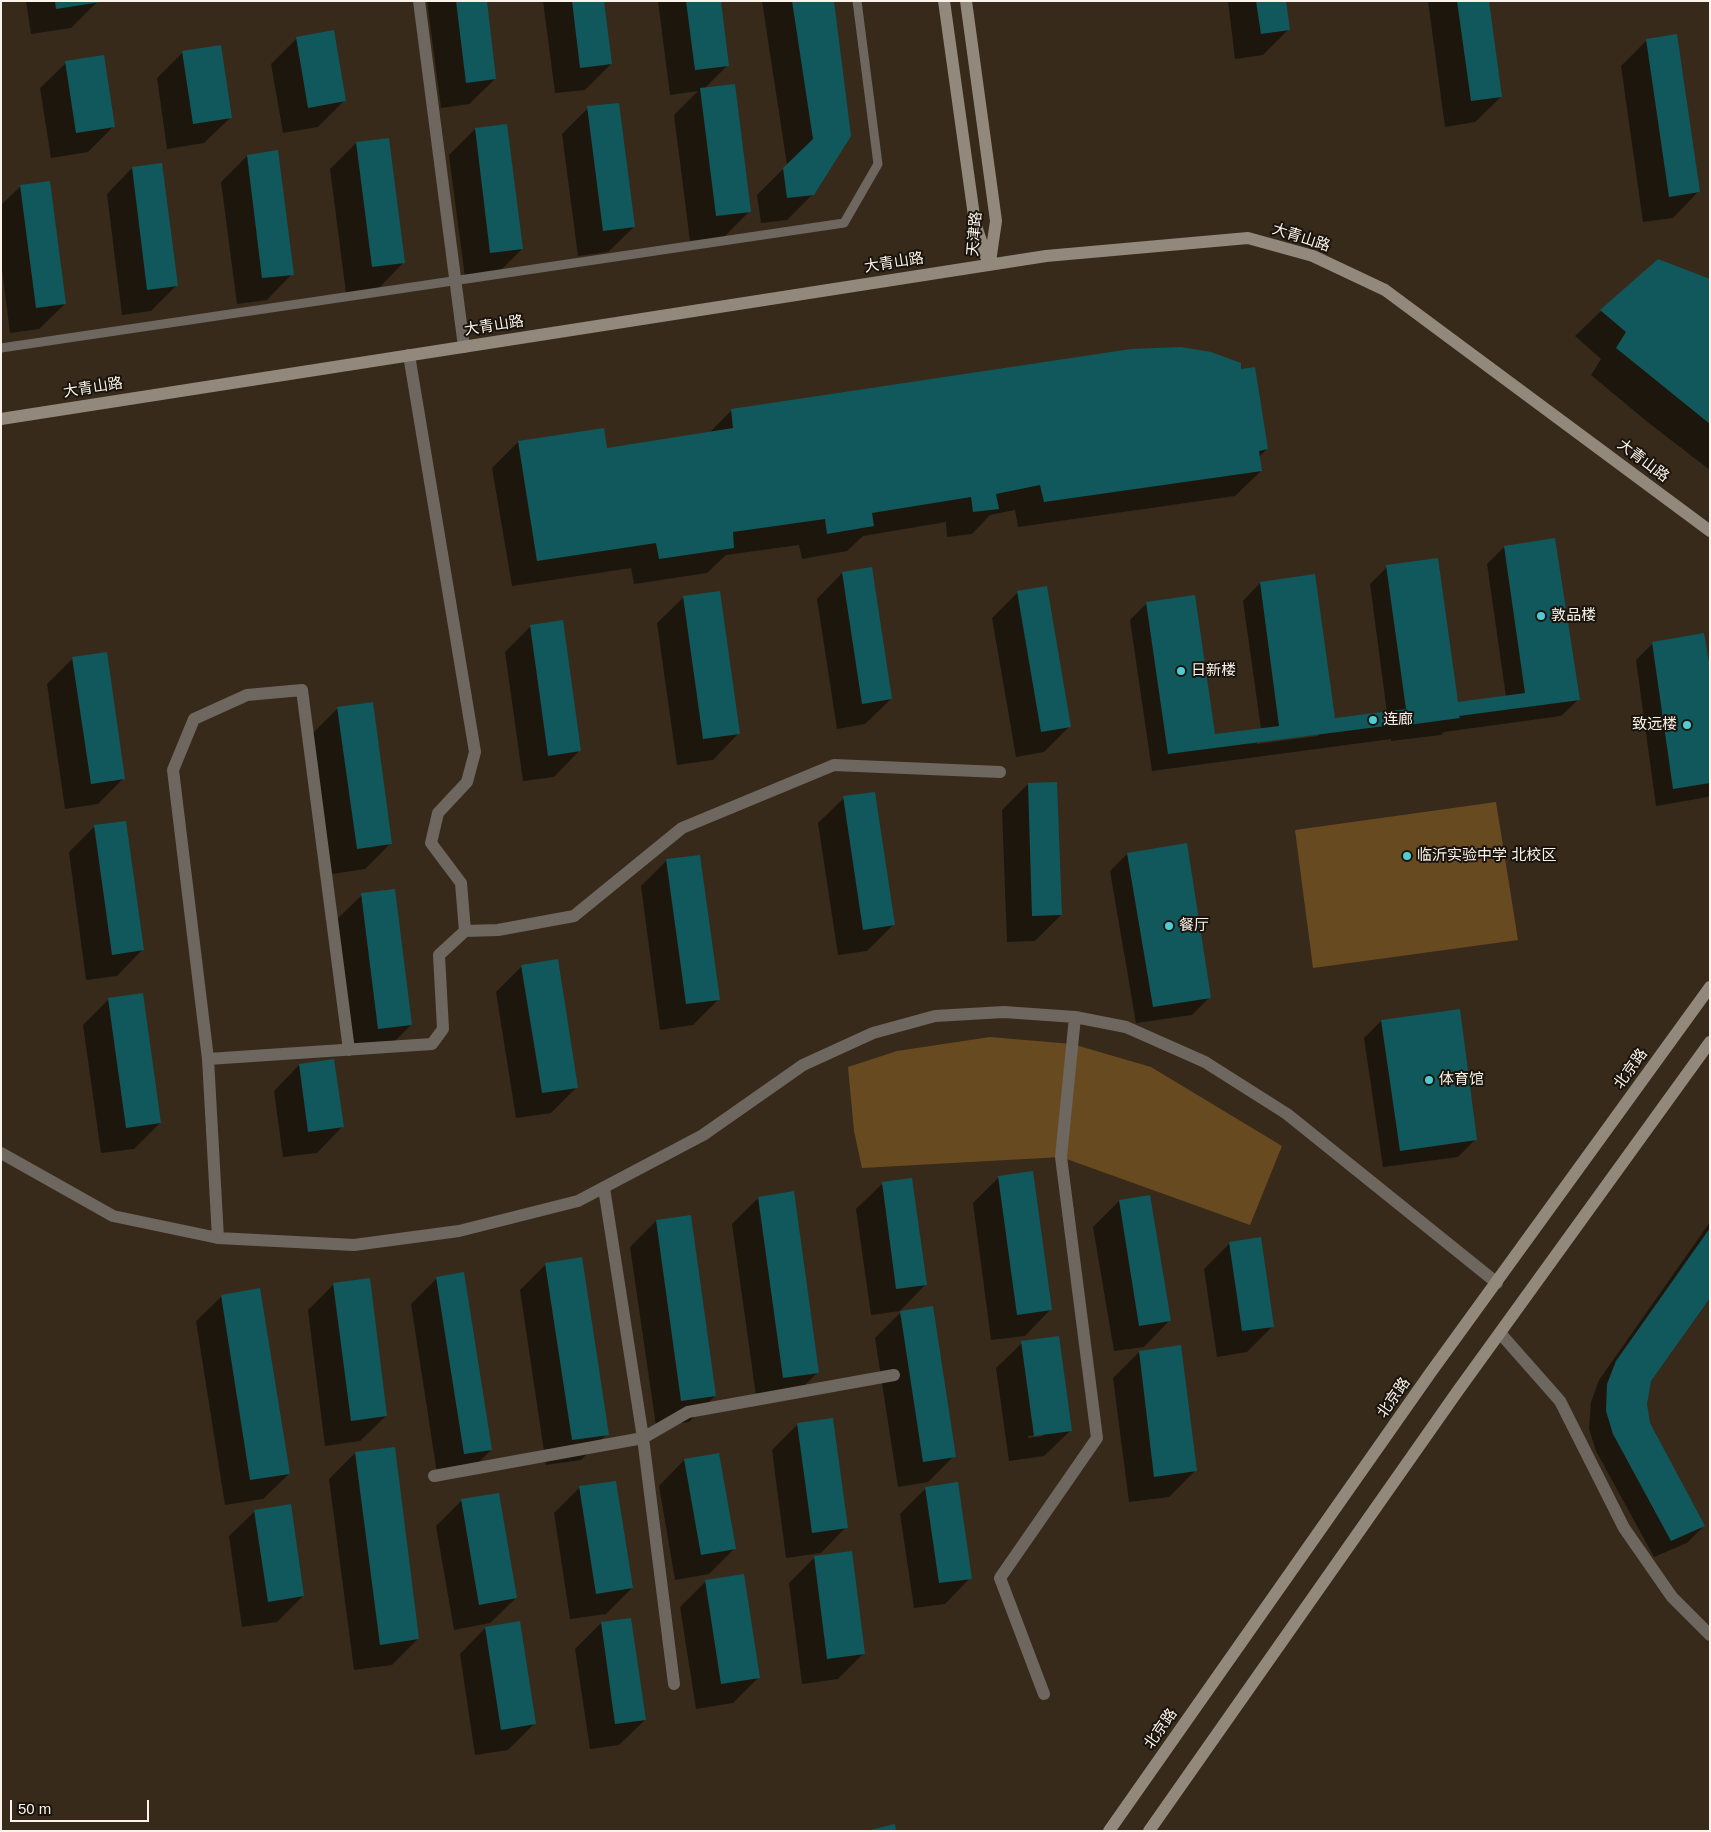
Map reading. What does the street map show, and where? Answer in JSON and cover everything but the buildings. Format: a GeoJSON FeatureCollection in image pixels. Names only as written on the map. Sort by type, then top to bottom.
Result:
{"type":"FeatureCollection","features":[{"type":"Feature","properties":{"kind":"main road","name":"天津路"},"geometry":{"type":"LineString","coordinates":[[944,1],[975,223],[989,264]]}},
{"type":"Feature","properties":{"kind":"main road","name":"天津路"},"geometry":{"type":"LineString","coordinates":[[966,1],[996,220],[989,264]]}},
{"type":"Feature","properties":{"kind":"main road","name":"大青山路"},"geometry":{"type":"LineString","coordinates":[[1,419],[989,264],[1046,256],[1248,238],[1313,256],[1385,290],[1710,531]]}},
{"type":"Feature","properties":{"kind":"main road","name":"北京路"},"geometry":{"type":"LineString","coordinates":[[1109,1831],[1431,1372],[1710,987]]}},
{"type":"Feature","properties":{"kind":"main road"},"geometry":{"type":"LineString","coordinates":[[1149,1831],[1500,1333],[1710,1042]]}},
{"type":"Feature","properties":{"kind":"street"},"geometry":{"type":"LineString","coordinates":[[419,1],[464,346]]}},
{"type":"Feature","properties":{"kind":"street"},"geometry":{"type":"LineString","coordinates":[[408,355],[475,752],[467,782],[438,814],[432,843],[461,883],[465,931]]}},
{"type":"Feature","properties":{"kind":"street"},"geometry":{"type":"LineString","coordinates":[[218,1238],[208,1059],[173,770],[194,719],[247,694],[302,690],[349,1050]]}},
{"type":"Feature","properties":{"kind":"street"},"geometry":{"type":"LineString","coordinates":[[208,1059],[432,1044],[443,1029],[438,955],[465,931],[498,930],[574,916],[682,828],[834,765],[1000,772]]}},
{"type":"Feature","properties":{"kind":"street"},"geometry":{"type":"LineString","coordinates":[[1,1154],[113,1216],[218,1238],[354,1245],[459,1231],[578,1201],[703,1135],[803,1065],[873,1033],[936,1016],[1004,1012],[1075,1017],[1126,1027],[1204,1062],[1279,1109],[1497,1283]]}},
{"type":"Feature","properties":{"kind":"street"},"geometry":{"type":"LineString","coordinates":[[1044,1694],[1000,1578],[1097,1438],[1061,1157],[1075,1017]]}},
{"type":"Feature","properties":{"kind":"street"},"geometry":{"type":"LineString","coordinates":[[604,1188],[643,1438],[674,1684]]}},
{"type":"Feature","properties":{"kind":"street"},"geometry":{"type":"LineString","coordinates":[[1500,1333],[1560,1401],[1624,1528],[1672,1597],[1710,1635]]}},
{"type":"Feature","properties":{"kind":"street"},"geometry":{"type":"LineString","coordinates":[[434,1476],[643,1438],[688,1412],[894,1375]]}},
{"type":"Feature","properties":{"kind":"lane"},"geometry":{"type":"LineString","coordinates":[[1,348],[844,223],[878,164],[857,1]]}},
{"type":"Feature","properties":{"kind":"shaded area"},"geometry":{"type":"Polygon","coordinates":[[[1496,802],[1518,940],[1313,968],[1295,830],[1496,802]]]}},
{"type":"Feature","properties":{"kind":"shaded area"},"geometry":{"type":"Polygon","coordinates":[[[990,1037],[1072,1044],[1151,1067],[1282,1146],[1250,1225],[1061,1157],[862,1168],[854,1131],[848,1067],[897,1051],[990,1037]]]}},
{"type":"Feature","properties":{"kind":"place","name":"敦品楼"},"geometry":{"type":"Point","coordinates":[1541,616]}},
{"type":"Feature","properties":{"kind":"place","name":"日新楼"},"geometry":{"type":"Point","coordinates":[1181,671]}},
{"type":"Feature","properties":{"kind":"place","name":"连廊"},"geometry":{"type":"Point","coordinates":[1373,720]}},
{"type":"Feature","properties":{"kind":"place","name":"致远楼"},"geometry":{"type":"Point","coordinates":[1687,725]}},
{"type":"Feature","properties":{"kind":"place","name":"临沂实验中学 北校区"},"geometry":{"type":"Point","coordinates":[1407,856]}},
{"type":"Feature","properties":{"kind":"place","name":"餐厅"},"geometry":{"type":"Point","coordinates":[1169,926]}},
{"type":"Feature","properties":{"kind":"place","name":"体育馆"},"geometry":{"type":"Point","coordinates":[1429,1080]}}]}
